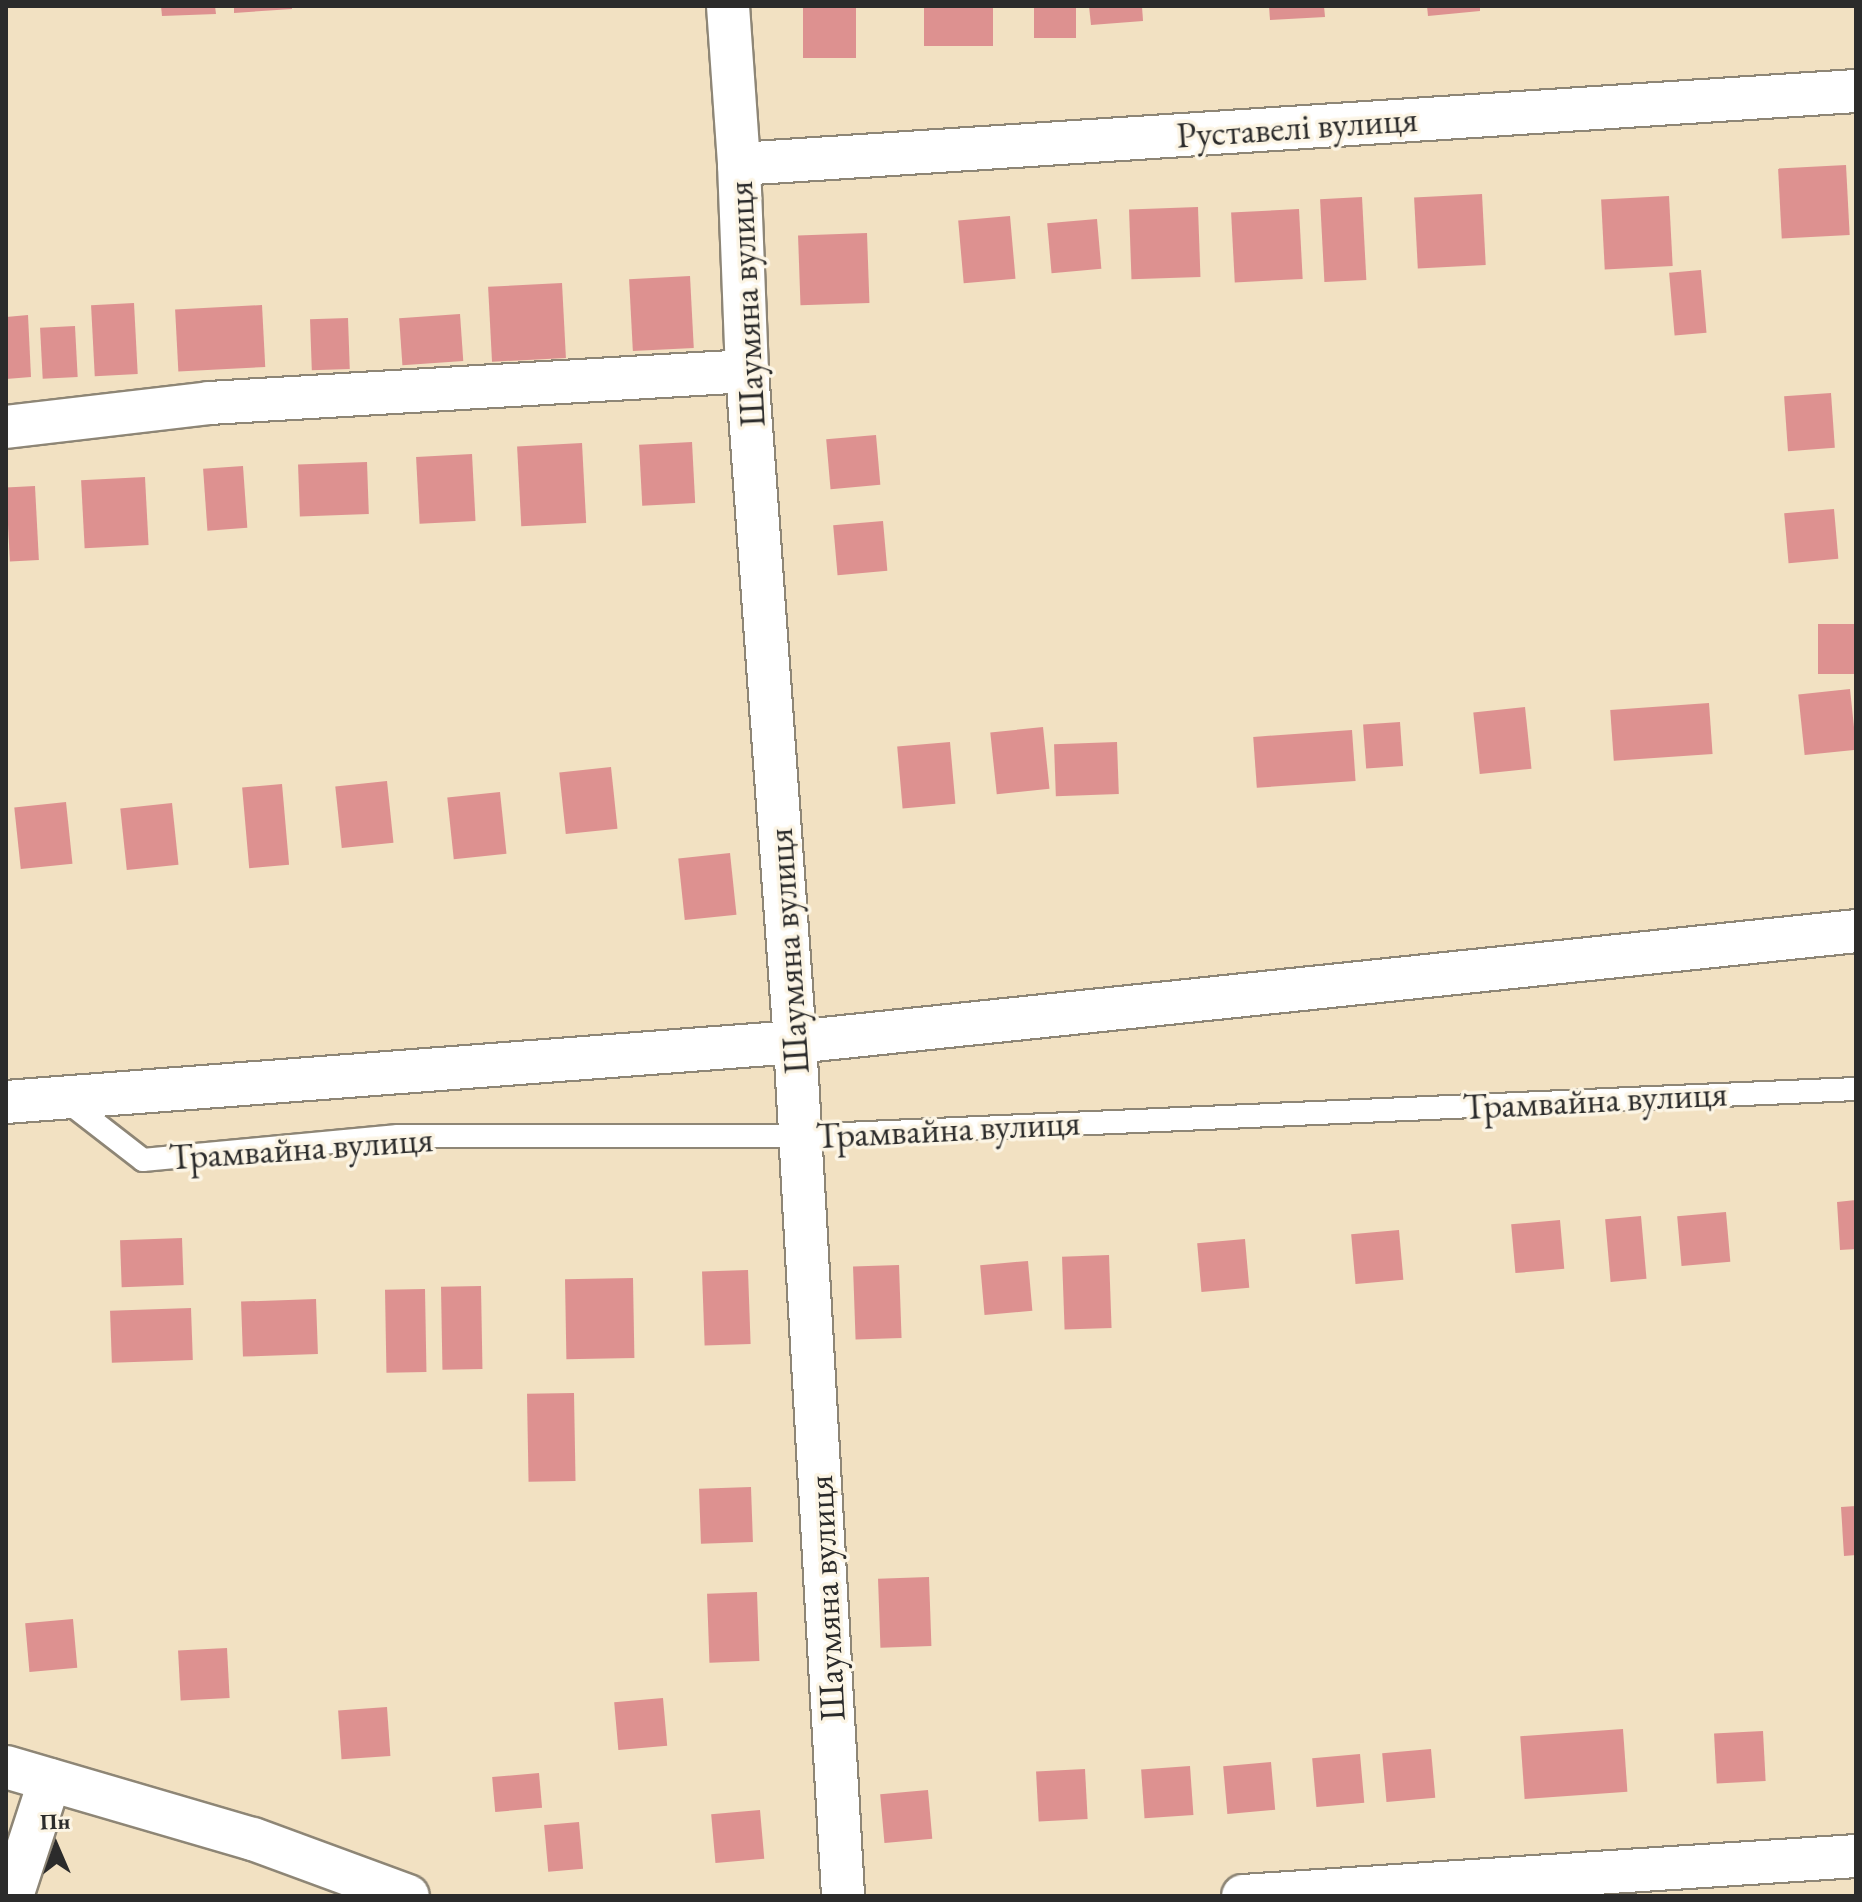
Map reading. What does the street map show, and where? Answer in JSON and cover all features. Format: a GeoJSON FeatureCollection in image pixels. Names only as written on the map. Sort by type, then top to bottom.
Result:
{"type":"FeatureCollection","features":[{"type":"Feature","properties":{"kind":"street","name":"Шаумяна вулиця"},"geometry":{"type":"LineString","coordinates":[[728,6],[739,164],[747,371],[795,1042],[843,1896]]}},
{"type":"Feature","properties":{"kind":"street","name":"Руставелі вулиця"},"geometry":{"type":"LineString","coordinates":[[739,164],[1856,91]]}},
{"type":"Feature","properties":{"kind":"street"},"geometry":{"type":"LineString","coordinates":[[6,427],[209,403],[747,371]]}},
{"type":"Feature","properties":{"kind":"street","name":"Трамвайна вулиця"},"geometry":{"type":"LineString","coordinates":[[6,1102],[795,1042],[1856,931]]}},
{"type":"Feature","properties":{"kind":"street"},"geometry":{"type":"LineString","coordinates":[[6,1767],[253,1839],[408,1896]]}},
{"type":"Feature","properties":{"kind":"street"},"geometry":{"type":"LineString","coordinates":[[12,1896],[50,1780]]}},
{"type":"Feature","properties":{"kind":"street"},"geometry":{"type":"LineString","coordinates":[[1243,1896],[1856,1856]]}},
{"type":"Feature","properties":{"kind":"lane","name":"Трамвайна вулиця"},"geometry":{"type":"LineString","coordinates":[[62,1097],[143,1160],[398,1136],[800,1136],[1856,1089]]}},
{"type":"Feature","properties":{"kind":"building"},"geometry":{"type":"Polygon","coordinates":[[[161,6],[215,6],[216,14],[162,16],[161,6]]]}},
{"type":"Feature","properties":{"kind":"building"},"geometry":{"type":"Polygon","coordinates":[[[234,6],[292,6],[292,9],[234,13],[234,6]]]}},
{"type":"Feature","properties":{"kind":"building"},"geometry":{"type":"Polygon","coordinates":[[[803,6],[856,6],[856,58],[803,58],[803,6]]]}},
{"type":"Feature","properties":{"kind":"building"},"geometry":{"type":"Polygon","coordinates":[[[924,6],[993,6],[993,46],[924,46],[924,6]]]}},
{"type":"Feature","properties":{"kind":"building"},"geometry":{"type":"Polygon","coordinates":[[[1034,6],[1076,6],[1076,38],[1034,38],[1034,6]]]}},
{"type":"Feature","properties":{"kind":"building"},"geometry":{"type":"Polygon","coordinates":[[[1089,6],[1142,6],[1143,21],[1091,25],[1089,6]]]}},
{"type":"Feature","properties":{"kind":"building"},"geometry":{"type":"Polygon","coordinates":[[[1269,6],[1324,6],[1325,17],[1270,20],[1269,6]]]}},
{"type":"Feature","properties":{"kind":"building"},"geometry":{"type":"Polygon","coordinates":[[[1427,6],[1480,6],[1480,11],[1428,16],[1427,6]]]}},
{"type":"Feature","properties":{"kind":"building"},"geometry":{"type":"Polygon","coordinates":[[[1846,165],[1850,235],[1782,238],[1778,169],[1846,165]]]}},
{"type":"Feature","properties":{"kind":"building"},"geometry":{"type":"Polygon","coordinates":[[[1482,194],[1486,265],[1418,268],[1414,198],[1482,194]]]}},
{"type":"Feature","properties":{"kind":"building"},"geometry":{"type":"Polygon","coordinates":[[[1669,196],[1673,266],[1605,269],[1601,200],[1669,196]]]}},
{"type":"Feature","properties":{"kind":"building"},"geometry":{"type":"Polygon","coordinates":[[[1362,197],[1366,280],[1324,282],[1320,199],[1362,197]]]}},
{"type":"Feature","properties":{"kind":"building"},"geometry":{"type":"Polygon","coordinates":[[[1198,207],[1200,277],[1131,279],[1129,209],[1198,207]]]}},
{"type":"Feature","properties":{"kind":"building"},"geometry":{"type":"Polygon","coordinates":[[[1299,209],[1303,279],[1235,282],[1231,213],[1299,209]]]}},
{"type":"Feature","properties":{"kind":"building"},"geometry":{"type":"Polygon","coordinates":[[[1010,216],[1015,279],[964,283],[958,221],[1010,216]]]}},
{"type":"Feature","properties":{"kind":"building"},"geometry":{"type":"Polygon","coordinates":[[[1097,219],[1101,269],[1052,273],[1047,223],[1097,219]]]}},
{"type":"Feature","properties":{"kind":"building"},"geometry":{"type":"Polygon","coordinates":[[[867,233],[869,303],[800,305],[798,235],[867,233]]]}},
{"type":"Feature","properties":{"kind":"building"},"geometry":{"type":"Polygon","coordinates":[[[1701,270],[1706,333],[1675,336],[1669,273],[1701,270]]]}},
{"type":"Feature","properties":{"kind":"building"},"geometry":{"type":"Polygon","coordinates":[[[690,276],[694,348],[633,351],[629,279],[690,276]]]}},
{"type":"Feature","properties":{"kind":"building"},"geometry":{"type":"Polygon","coordinates":[[[562,283],[566,358],[492,362],[488,287],[562,283]]]}},
{"type":"Feature","properties":{"kind":"building"},"geometry":{"type":"Polygon","coordinates":[[[134,303],[138,374],[95,376],[91,305],[134,303]]]}},
{"type":"Feature","properties":{"kind":"building"},"geometry":{"type":"Polygon","coordinates":[[[262,305],[265,367],[178,371],[175,310],[262,305]]]}},
{"type":"Feature","properties":{"kind":"building"},"geometry":{"type":"Polygon","coordinates":[[[460,314],[463,361],[402,365],[399,318],[460,314]]]}},
{"type":"Feature","properties":{"kind":"building"},"geometry":{"type":"Polygon","coordinates":[[[28,315],[31,377],[6,379],[6,317],[28,315]]]}},
{"type":"Feature","properties":{"kind":"building"},"geometry":{"type":"Polygon","coordinates":[[[348,318],[350,369],[312,370],[310,319],[348,318]]]}},
{"type":"Feature","properties":{"kind":"building"},"geometry":{"type":"Polygon","coordinates":[[[75,326],[78,377],[43,379],[40,328],[75,326]]]}},
{"type":"Feature","properties":{"kind":"building"},"geometry":{"type":"Polygon","coordinates":[[[1831,393],[1835,448],[1788,451],[1784,396],[1831,393]]]}},
{"type":"Feature","properties":{"kind":"building"},"geometry":{"type":"Polygon","coordinates":[[[876,435],[880,485],[831,489],[826,439],[876,435]]]}},
{"type":"Feature","properties":{"kind":"building"},"geometry":{"type":"Polygon","coordinates":[[[692,442],[695,503],[642,506],[639,445],[692,442]]]}},
{"type":"Feature","properties":{"kind":"building"},"geometry":{"type":"Polygon","coordinates":[[[582,443],[586,523],[521,526],[517,446],[582,443]]]}},
{"type":"Feature","properties":{"kind":"building"},"geometry":{"type":"Polygon","coordinates":[[[472,454],[476,521],[420,524],[416,457],[472,454]]]}},
{"type":"Feature","properties":{"kind":"building"},"geometry":{"type":"Polygon","coordinates":[[[367,462],[369,514],[300,516],[298,464],[367,462]]]}},
{"type":"Feature","properties":{"kind":"building"},"geometry":{"type":"Polygon","coordinates":[[[243,466],[247,528],[207,531],[203,469],[243,466]]]}},
{"type":"Feature","properties":{"kind":"building"},"geometry":{"type":"Polygon","coordinates":[[[145,477],[149,545],[85,548],[81,480],[145,477]]]}},
{"type":"Feature","properties":{"kind":"building"},"geometry":{"type":"Polygon","coordinates":[[[35,486],[39,560],[10,561],[6,488],[35,486]]]}},
{"type":"Feature","properties":{"kind":"building"},"geometry":{"type":"Polygon","coordinates":[[[1834,509],[1838,559],[1789,563],[1784,513],[1834,509]]]}},
{"type":"Feature","properties":{"kind":"building"},"geometry":{"type":"Polygon","coordinates":[[[883,521],[887,571],[838,575],[833,525],[883,521]]]}},
{"type":"Feature","properties":{"kind":"building"},"geometry":{"type":"Polygon","coordinates":[[[1818,624],[1856,624],[1856,674],[1818,674],[1818,624]]]}},
{"type":"Feature","properties":{"kind":"building"},"geometry":{"type":"Polygon","coordinates":[[[1850,689],[1856,750],[1805,755],[1798,694],[1850,689]]]}},
{"type":"Feature","properties":{"kind":"building"},"geometry":{"type":"Polygon","coordinates":[[[1709,703],[1713,754],[1614,761],[1610,710],[1709,703]]]}},
{"type":"Feature","properties":{"kind":"building"},"geometry":{"type":"Polygon","coordinates":[[[1525,707],[1531,769],[1480,774],[1473,712],[1525,707]]]}},
{"type":"Feature","properties":{"kind":"building"},"geometry":{"type":"Polygon","coordinates":[[[1400,722],[1403,766],[1366,768],[1363,725],[1400,722]]]}},
{"type":"Feature","properties":{"kind":"building"},"geometry":{"type":"Polygon","coordinates":[[[1043,727],[1049,789],[997,794],[990,733],[1043,727]]]}},
{"type":"Feature","properties":{"kind":"building"},"geometry":{"type":"Polygon","coordinates":[[[1352,730],[1356,781],[1257,788],[1253,737],[1352,730]]]}},
{"type":"Feature","properties":{"kind":"building"},"geometry":{"type":"Polygon","coordinates":[[[950,742],[955,804],[903,808],[897,747],[950,742]]]}},
{"type":"Feature","properties":{"kind":"building"},"geometry":{"type":"Polygon","coordinates":[[[1117,742],[1119,794],[1056,796],[1054,744],[1117,742]]]}},
{"type":"Feature","properties":{"kind":"building"},"geometry":{"type":"Polygon","coordinates":[[[611,767],[617,829],[566,834],[559,772],[611,767]]]}},
{"type":"Feature","properties":{"kind":"building"},"geometry":{"type":"Polygon","coordinates":[[[387,781],[393,843],[342,848],[335,786],[387,781]]]}},
{"type":"Feature","properties":{"kind":"building"},"geometry":{"type":"Polygon","coordinates":[[[282,784],[289,865],[249,868],[242,787],[282,784]]]}},
{"type":"Feature","properties":{"kind":"building"},"geometry":{"type":"Polygon","coordinates":[[[500,792],[506,854],[454,859],[447,798],[500,792]]]}},
{"type":"Feature","properties":{"kind":"building"},"geometry":{"type":"Polygon","coordinates":[[[66,802],[72,864],[21,869],[14,807],[66,802]]]}},
{"type":"Feature","properties":{"kind":"building"},"geometry":{"type":"Polygon","coordinates":[[[172,803],[178,865],[127,870],[120,808],[172,803]]]}},
{"type":"Feature","properties":{"kind":"building"},"geometry":{"type":"Polygon","coordinates":[[[730,853],[736,915],[685,920],[678,858],[730,853]]]}},
{"type":"Feature","properties":{"kind":"building"},"geometry":{"type":"Polygon","coordinates":[[[1856,1200],[1856,1249],[1840,1250],[1837,1202],[1856,1200]]]}},
{"type":"Feature","properties":{"kind":"building"},"geometry":{"type":"Polygon","coordinates":[[[1726,1212],[1730,1262],[1682,1266],[1677,1216],[1726,1212]]]}},
{"type":"Feature","properties":{"kind":"building"},"geometry":{"type":"Polygon","coordinates":[[[1641,1216],[1646,1279],[1611,1282],[1605,1219],[1641,1216]]]}},
{"type":"Feature","properties":{"kind":"building"},"geometry":{"type":"Polygon","coordinates":[[[1560,1220],[1564,1269],[1515,1273],[1511,1224],[1560,1220]]]}},
{"type":"Feature","properties":{"kind":"building"},"geometry":{"type":"Polygon","coordinates":[[[1399,1230],[1403,1280],[1356,1284],[1351,1234],[1399,1230]]]}},
{"type":"Feature","properties":{"kind":"building"},"geometry":{"type":"Polygon","coordinates":[[[182,1238],[184,1285],[122,1287],[120,1240],[182,1238]]]}},
{"type":"Feature","properties":{"kind":"building"},"geometry":{"type":"Polygon","coordinates":[[[1245,1239],[1249,1288],[1201,1292],[1197,1243],[1245,1239]]]}},
{"type":"Feature","properties":{"kind":"building"},"geometry":{"type":"Polygon","coordinates":[[[1109,1255],[1112,1328],[1065,1330],[1062,1257],[1109,1255]]]}},
{"type":"Feature","properties":{"kind":"building"},"geometry":{"type":"Polygon","coordinates":[[[1028,1261],[1032,1311],[985,1315],[980,1265],[1028,1261]]]}},
{"type":"Feature","properties":{"kind":"building"},"geometry":{"type":"Polygon","coordinates":[[[899,1265],[902,1338],[856,1340],[853,1267],[899,1265]]]}},
{"type":"Feature","properties":{"kind":"building"},"geometry":{"type":"Polygon","coordinates":[[[748,1270],[751,1344],[705,1346],[702,1272],[748,1270]]]}},
{"type":"Feature","properties":{"kind":"building"},"geometry":{"type":"Polygon","coordinates":[[[633,1278],[634,1358],[566,1359],[565,1279],[633,1278]]]}},
{"type":"Feature","properties":{"kind":"building"},"geometry":{"type":"Polygon","coordinates":[[[481,1286],[482,1369],[442,1370],[441,1287],[481,1286]]]}},
{"type":"Feature","properties":{"kind":"building"},"geometry":{"type":"Polygon","coordinates":[[[425,1289],[426,1372],[386,1373],[385,1290],[425,1289]]]}},
{"type":"Feature","properties":{"kind":"building"},"geometry":{"type":"Polygon","coordinates":[[[316,1299],[318,1354],[243,1357],[241,1302],[316,1299]]]}},
{"type":"Feature","properties":{"kind":"building"},"geometry":{"type":"Polygon","coordinates":[[[191,1308],[193,1360],[112,1363],[110,1311],[191,1308]]]}},
{"type":"Feature","properties":{"kind":"building"},"geometry":{"type":"Polygon","coordinates":[[[574,1393],[576,1481],[529,1482],[527,1394],[574,1393]]]}},
{"type":"Feature","properties":{"kind":"building"},"geometry":{"type":"Polygon","coordinates":[[[751,1487],[753,1542],[701,1544],[699,1489],[751,1487]]]}},
{"type":"Feature","properties":{"kind":"building"},"geometry":{"type":"Polygon","coordinates":[[[1856,1506],[1856,1555],[1844,1556],[1841,1507],[1856,1506]]]}},
{"type":"Feature","properties":{"kind":"building"},"geometry":{"type":"Polygon","coordinates":[[[929,1577],[931,1646],[880,1648],[878,1579],[929,1577]]]}},
{"type":"Feature","properties":{"kind":"building"},"geometry":{"type":"Polygon","coordinates":[[[757,1592],[759,1661],[709,1663],[707,1594],[757,1592]]]}},
{"type":"Feature","properties":{"kind":"building"},"geometry":{"type":"Polygon","coordinates":[[[73,1619],[77,1668],[29,1672],[25,1623],[73,1619]]]}},
{"type":"Feature","properties":{"kind":"building"},"geometry":{"type":"Polygon","coordinates":[[[227,1648],[230,1698],[181,1700],[178,1651],[227,1648]]]}},
{"type":"Feature","properties":{"kind":"building"},"geometry":{"type":"Polygon","coordinates":[[[663,1698],[667,1746],[618,1750],[614,1702],[663,1698]]]}},
{"type":"Feature","properties":{"kind":"building"},"geometry":{"type":"Polygon","coordinates":[[[387,1707],[390,1756],[342,1759],[338,1710],[387,1707]]]}},
{"type":"Feature","properties":{"kind":"building"},"geometry":{"type":"Polygon","coordinates":[[[1623,1729],[1627,1792],[1525,1799],[1520,1736],[1623,1729]]]}},
{"type":"Feature","properties":{"kind":"building"},"geometry":{"type":"Polygon","coordinates":[[[1763,1731],[1766,1781],[1717,1783],[1714,1734],[1763,1731]]]}},
{"type":"Feature","properties":{"kind":"building"},"geometry":{"type":"Polygon","coordinates":[[[1431,1749],[1435,1798],[1386,1802],[1382,1753],[1431,1749]]]}},
{"type":"Feature","properties":{"kind":"building"},"geometry":{"type":"Polygon","coordinates":[[[1360,1754],[1364,1803],[1316,1807],[1312,1758],[1360,1754]]]}},
{"type":"Feature","properties":{"kind":"building"},"geometry":{"type":"Polygon","coordinates":[[[1271,1762],[1275,1810],[1227,1814],[1223,1766],[1271,1762]]]}},
{"type":"Feature","properties":{"kind":"building"},"geometry":{"type":"Polygon","coordinates":[[[1190,1766],[1193,1815],[1145,1818],[1141,1769],[1190,1766]]]}},
{"type":"Feature","properties":{"kind":"building"},"geometry":{"type":"Polygon","coordinates":[[[1085,1769],[1088,1819],[1039,1821],[1036,1772],[1085,1769]]]}},
{"type":"Feature","properties":{"kind":"building"},"geometry":{"type":"Polygon","coordinates":[[[539,1773],[542,1808],[495,1812],[492,1777],[539,1773]]]}},
{"type":"Feature","properties":{"kind":"building"},"geometry":{"type":"Polygon","coordinates":[[[928,1790],[932,1839],[884,1843],[880,1794],[928,1790]]]}},
{"type":"Feature","properties":{"kind":"building"},"geometry":{"type":"Polygon","coordinates":[[[760,1810],[764,1859],[715,1863],[711,1814],[760,1810]]]}},
{"type":"Feature","properties":{"kind":"building"},"geometry":{"type":"Polygon","coordinates":[[[579,1822],[583,1869],[548,1872],[544,1825],[579,1822]]]}}]}
